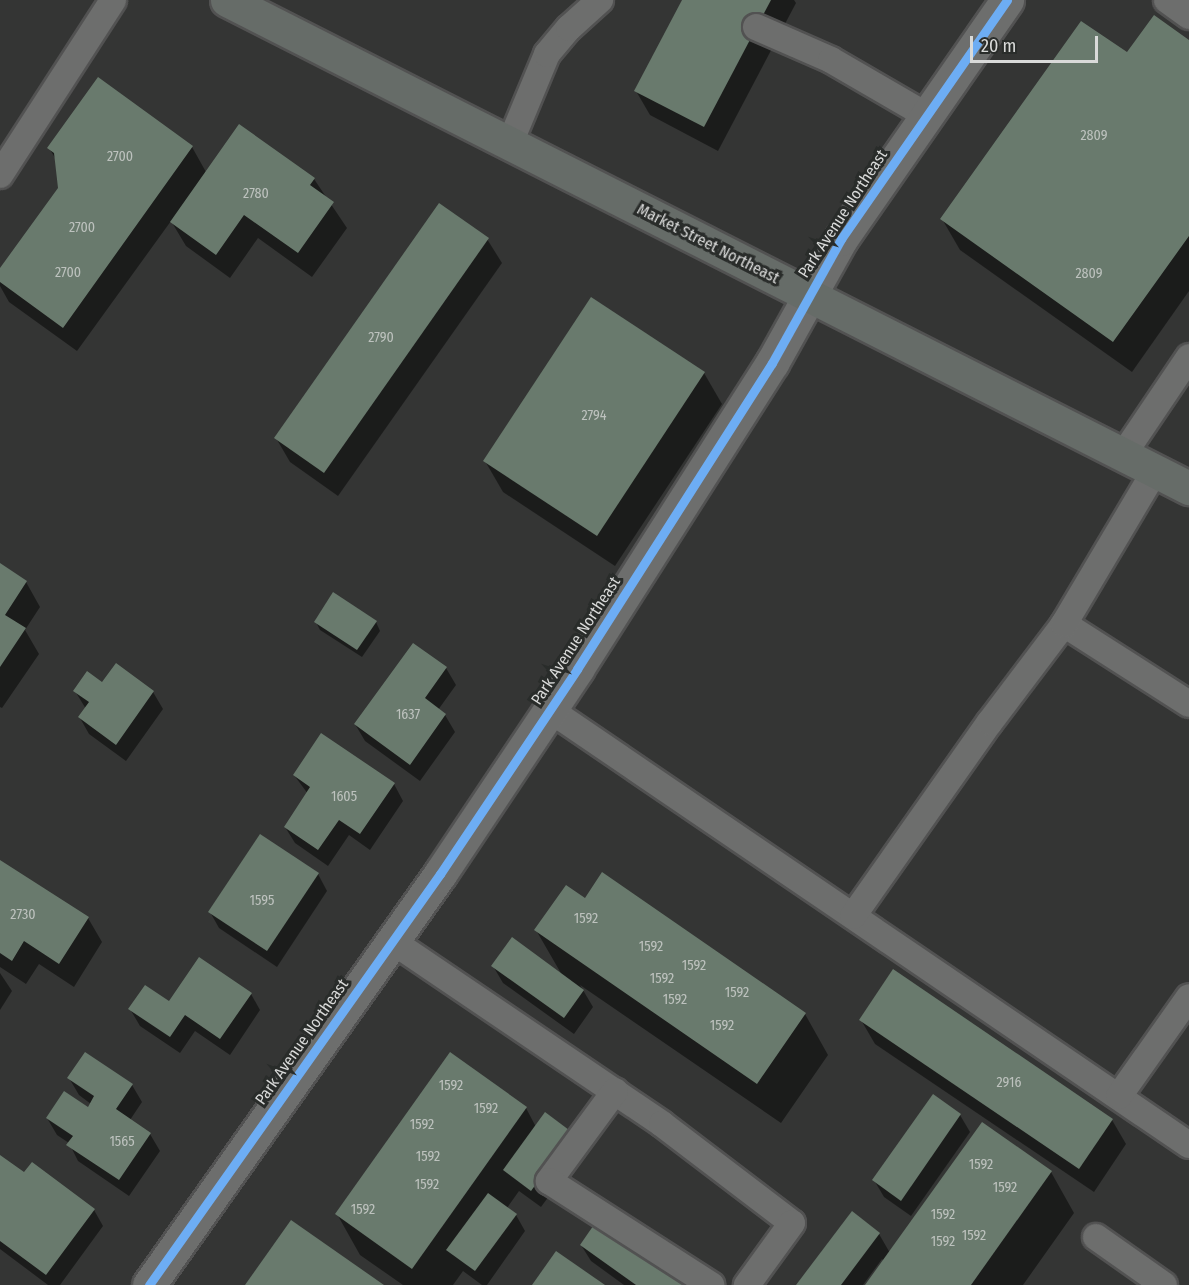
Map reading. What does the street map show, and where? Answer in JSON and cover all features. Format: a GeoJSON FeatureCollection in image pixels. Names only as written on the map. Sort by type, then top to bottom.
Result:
{"type":"FeatureCollection","features":[{"type":"Feature","properties":{"kind":"main road","name":"Market Street Northeast"},"geometry":{"type":"LineString","coordinates":[[227,0],[1189,488]]}},
{"type":"Feature","properties":{"kind":"street","name":"Park Avenue Northeast"},"geometry":{"type":"LineString","coordinates":[[149,1285],[392,941],[550,710],[772,363],[841,239],[1003,2]]}},
{"type":"Feature","properties":{"kind":"lane"},"geometry":{"type":"LineString","coordinates":[[0,175],[113,0]]}},
{"type":"Feature","properties":{"kind":"lane"},"geometry":{"type":"LineString","coordinates":[[510,143],[547,54],[569,28],[600,0]]}},
{"type":"Feature","properties":{"kind":"lane"},"geometry":{"type":"LineString","coordinates":[[1167,0],[1189,15]]}},
{"type":"Feature","properties":{"kind":"lane"},"geometry":{"type":"LineString","coordinates":[[756,27],[831,60],[926,115]]}},
{"type":"Feature","properties":{"kind":"lane"},"geometry":{"type":"LineString","coordinates":[[1123,455],[1189,357]]}},
{"type":"Feature","properties":{"kind":"lane"},"geometry":{"type":"LineString","coordinates":[[853,916],[990,722],[1064,624],[1155,471]]}},
{"type":"Feature","properties":{"kind":"lane"},"geometry":{"type":"LineString","coordinates":[[1064,624],[1189,704]]}},
{"type":"Feature","properties":{"kind":"lane"},"geometry":{"type":"LineString","coordinates":[[550,710],[1189,1145]]}},
{"type":"Feature","properties":{"kind":"lane"},"geometry":{"type":"LineString","coordinates":[[392,941],[662,1124],[792,1223],[747,1285]]}},
{"type":"Feature","properties":{"kind":"lane"},"geometry":{"type":"LineString","coordinates":[[1119,1096],[1189,997]]}},
{"type":"Feature","properties":{"kind":"lane"},"geometry":{"type":"LineString","coordinates":[[615,1092],[549,1181],[711,1285]]}},
{"type":"Feature","properties":{"kind":"lane"},"geometry":{"type":"LineString","coordinates":[[1096,1237],[1164,1285]]}},
{"type":"Feature","properties":{"kind":"building"},"geometry":{"type":"Polygon","coordinates":[[[682,0],[771,0],[704,127],[634,91],[682,0]]]}},
{"type":"Feature","properties":{"kind":"building"},"geometry":{"type":"Polygon","coordinates":[[[1154,15],[1189,40],[1189,236],[1113,342],[940,219],[1081,21],[1127,52],[1154,15]]]}},
{"type":"Feature","properties":{"kind":"building"},"geometry":{"type":"Polygon","coordinates":[[[98,77],[193,146],[63,328],[0,282],[0,268],[58,188],[54,153],[47,148],[98,77]]]}},
{"type":"Feature","properties":{"kind":"building"},"geometry":{"type":"Polygon","coordinates":[[[239,124],[315,178],[310,185],[334,202],[298,253],[244,215],[216,255],[170,222],[239,124]]]}},
{"type":"Feature","properties":{"kind":"building"},"geometry":{"type":"Polygon","coordinates":[[[439,203],[489,238],[324,473],[274,438],[439,203]]]}},
{"type":"Feature","properties":{"kind":"building"},"geometry":{"type":"Polygon","coordinates":[[[591,297],[705,372],[597,536],[483,461],[591,297]]]}},
{"type":"Feature","properties":{"kind":"building"},"geometry":{"type":"Polygon","coordinates":[[[0,563],[27,581],[5,615],[26,628],[0,667],[0,563]]]}},
{"type":"Feature","properties":{"kind":"building"},"geometry":{"type":"Polygon","coordinates":[[[333,592],[377,621],[357,650],[314,622],[333,592]]]}},
{"type":"Feature","properties":{"kind":"building"},"geometry":{"type":"Polygon","coordinates":[[[413,643],[447,667],[425,698],[446,714],[410,765],[354,724],[413,643]]]}},
{"type":"Feature","properties":{"kind":"building"},"geometry":{"type":"Polygon","coordinates":[[[116,663],[154,691],[116,745],[78,717],[89,702],[73,691],[87,671],[102,682],[116,663]]]}},
{"type":"Feature","properties":{"kind":"building"},"geometry":{"type":"Polygon","coordinates":[[[321,733],[395,783],[360,834],[339,820],[318,850],[284,827],[310,787],[293,775],[321,733]]]}},
{"type":"Feature","properties":{"kind":"building"},"geometry":{"type":"Polygon","coordinates":[[[260,834],[319,873],[267,951],[208,912],[260,834]]]}},
{"type":"Feature","properties":{"kind":"building"},"geometry":{"type":"Polygon","coordinates":[[[0,860],[89,917],[59,964],[24,941],[12,961],[0,953],[0,860]]]}},
{"type":"Feature","properties":{"kind":"building"},"geometry":{"type":"Polygon","coordinates":[[[602,872],[806,1013],[757,1084],[534,930],[566,885],[585,898],[602,872]]]}},
{"type":"Feature","properties":{"kind":"building"},"geometry":{"type":"Polygon","coordinates":[[[512,937],[584,990],[564,1018],[491,966],[512,937]]]}},
{"type":"Feature","properties":{"kind":"building"},"geometry":{"type":"Polygon","coordinates":[[[199,957],[252,993],[220,1039],[185,1015],[170,1037],[128,1009],[145,985],[169,1001],[199,957]]]}},
{"type":"Feature","properties":{"kind":"building"},"geometry":{"type":"Polygon","coordinates":[[[893,969],[1113,1119],[1079,1169],[859,1020],[893,969]]]}},
{"type":"Feature","properties":{"kind":"building"},"geometry":{"type":"Polygon","coordinates":[[[85,1052],[133,1084],[116,1109],[151,1133],[119,1180],[66,1145],[73,1136],[46,1118],[64,1091],[88,1107],[94,1096],[67,1078],[85,1052]]]}},
{"type":"Feature","properties":{"kind":"building"},"geometry":{"type":"Polygon","coordinates":[[[450,1052],[527,1107],[412,1269],[335,1214],[450,1052]]]}},
{"type":"Feature","properties":{"kind":"building"},"geometry":{"type":"Polygon","coordinates":[[[933,1094],[961,1114],[901,1201],[872,1180],[933,1094]]]}},
{"type":"Feature","properties":{"kind":"building"},"geometry":{"type":"Polygon","coordinates":[[[545,1112],[573,1133],[531,1191],[503,1170],[545,1112]]]}},
{"type":"Feature","properties":{"kind":"building"},"geometry":{"type":"Polygon","coordinates":[[[982,1122],[1052,1171],[971,1285],[865,1285],[982,1122]]]}},
{"type":"Feature","properties":{"kind":"building"},"geometry":{"type":"Polygon","coordinates":[[[0,1155],[24,1172],[32,1162],[95,1209],[46,1275],[0,1241],[0,1155]]]}},
{"type":"Feature","properties":{"kind":"building"},"geometry":{"type":"Polygon","coordinates":[[[488,1193],[517,1214],[475,1271],[446,1250],[488,1193]]]}},
{"type":"Feature","properties":{"kind":"building"},"geometry":{"type":"Polygon","coordinates":[[[852,1211],[880,1233],[841,1285],[796,1285],[852,1211]]]}},
{"type":"Feature","properties":{"kind":"building"},"geometry":{"type":"Polygon","coordinates":[[[600,1216],[696,1285],[636,1285],[580,1245],[600,1216]]]}},
{"type":"Feature","properties":{"kind":"building"},"geometry":{"type":"Polygon","coordinates":[[[291,1220],[384,1285],[245,1285],[291,1220]]]}},
{"type":"Feature","properties":{"kind":"building"},"geometry":{"type":"Polygon","coordinates":[[[556,1251],[605,1285],[532,1285],[556,1251]]]}},
{"type":"Feature","properties":{"kind":"cycle path"},"geometry":{"type":"LineString","coordinates":[[149,1285],[440,874],[577,669],[772,363],[841,239],[1007,0]]}}]}
